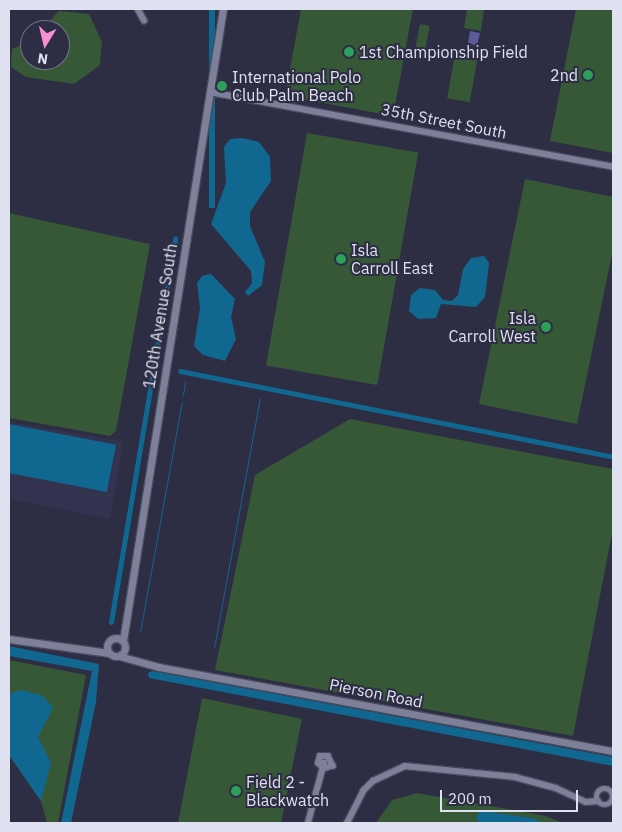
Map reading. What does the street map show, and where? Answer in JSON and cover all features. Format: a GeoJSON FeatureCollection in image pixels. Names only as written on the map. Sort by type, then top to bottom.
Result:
{"type":"FeatureCollection","features":[{"type":"Feature","properties":{"kind":"street"},"geometry":{"type":"LineString","coordinates":[[138,9],[144,20]]}},
{"type":"Feature","properties":{"kind":"street","name":"120th Avenue South"},"geometry":{"type":"LineString","coordinates":[[121,642],[223,9]]}},
{"type":"Feature","properties":{"kind":"street","name":"35th Street South"},"geometry":{"type":"LineString","coordinates":[[210,92],[613,167]]}},
{"type":"Feature","properties":{"kind":"street"},"geometry":{"type":"LineString","coordinates":[[9,639],[109,653],[106,645]]}},
{"type":"Feature","properties":{"kind":"street"},"geometry":{"type":"LineString","coordinates":[[90,651],[121,642],[119,656]]}},
{"type":"Feature","properties":{"kind":"street","name":"Pierson Road"},"geometry":{"type":"LineString","coordinates":[[121,642],[136,658]]}},
{"type":"Feature","properties":{"kind":"street","name":"Pierson Road"},"geometry":{"type":"LineString","coordinates":[[109,653],[136,658],[159,667],[613,751]]}},
{"type":"Feature","properties":{"kind":"street"},"geometry":{"type":"LineString","coordinates":[[308,823],[324,766]]}},
{"type":"Feature","properties":{"kind":"street"},"geometry":{"type":"LineString","coordinates":[[347,823],[368,786],[389,771],[405,766],[515,777],[556,788],[586,802],[598,801]]}},
{"type":"Feature","properties":{"kind":"shaded area"},"geometry":{"type":"Polygon","coordinates":[[[209,9],[215,9],[215,208],[209,208],[209,9]]]}},
{"type":"Feature","properties":{"kind":"shaded area"},"geometry":{"type":"Polygon","coordinates":[[[242,138],[259,142],[270,157],[271,181],[250,212],[250,226],[265,262],[262,285],[248,296],[245,292],[252,283],[251,271],[211,224],[226,183],[224,147],[230,139],[242,138]]]}},
{"type":"Feature","properties":{"kind":"shaded area"},"geometry":{"type":"Polygon","coordinates":[[[484,256],[489,263],[485,297],[476,307],[441,304],[436,318],[418,319],[409,311],[411,295],[420,288],[435,290],[443,300],[452,301],[458,295],[463,269],[471,258],[484,256]]]}},
{"type":"Feature","properties":{"kind":"shaded area"},"geometry":{"type":"Polygon","coordinates":[[[211,274],[235,299],[231,317],[236,339],[225,361],[203,355],[194,346],[200,308],[197,283],[202,276],[211,274]]]}},
{"type":"Feature","properties":{"kind":"shaded area"},"geometry":{"type":"Polygon","coordinates":[[[9,422],[124,442],[110,519],[9,499],[9,422]]]}},
{"type":"Feature","properties":{"kind":"shaded area"},"geometry":{"type":"Polygon","coordinates":[[[9,424],[116,445],[107,492],[9,473],[9,424]]]}},
{"type":"Feature","properties":{"kind":"shaded area"},"geometry":{"type":"Polygon","coordinates":[[[9,646],[99,664],[96,702],[71,823],[61,823],[92,671],[9,656],[9,646]]]}},
{"type":"Feature","properties":{"kind":"shaded area"},"geometry":{"type":"Polygon","coordinates":[[[152,671],[613,757],[613,766],[149,678],[148,673],[152,671]]]}},
{"type":"Feature","properties":{"kind":"shaded area"},"geometry":{"type":"Polygon","coordinates":[[[21,690],[43,696],[53,708],[38,737],[51,763],[41,801],[9,755],[9,694],[21,690]]]}},
{"type":"Feature","properties":{"kind":"shaded area"},"geometry":{"type":"Polygon","coordinates":[[[481,811],[531,818],[546,823],[478,823],[476,816],[481,811]]]}},
{"type":"Feature","properties":{"kind":"green space","name":"1st Championship Field"},"geometry":{"type":"Polygon","coordinates":[[[301,9],[413,9],[393,116],[285,96],[301,9]]]}},
{"type":"Feature","properties":{"kind":"green space"},"geometry":{"type":"Polygon","coordinates":[[[467,9],[484,9],[481,31],[464,28],[467,9]]]}},
{"type":"Feature","properties":{"kind":"green space","name":"2nd"},"geometry":{"type":"Polygon","coordinates":[[[576,9],[613,9],[613,153],[550,141],[576,9]]]}},
{"type":"Feature","properties":{"kind":"green space"},"geometry":{"type":"Polygon","coordinates":[[[59,11],[89,14],[102,42],[100,65],[74,84],[26,77],[11,67],[12,49],[20,45],[20,70],[70,70],[70,20],[50,20],[59,11]]]}},
{"type":"Feature","properties":{"kind":"green space"},"geometry":{"type":"Polygon","coordinates":[[[420,24],[430,26],[425,48],[416,47],[420,24]]]}},
{"type":"Feature","properties":{"kind":"green space"},"geometry":{"type":"Polygon","coordinates":[[[456,48],[479,52],[470,102],[447,98],[456,48]]]}},
{"type":"Feature","properties":{"kind":"green space","name":"Isla Carroll East"},"geometry":{"type":"Polygon","coordinates":[[[307,133],[418,153],[377,385],[266,365],[307,133]]]}},
{"type":"Feature","properties":{"kind":"green space","name":"Isla Carroll West"},"geometry":{"type":"Polygon","coordinates":[[[525,179],[613,197],[613,249],[577,424],[479,404],[525,179]]]}},
{"type":"Feature","properties":{"kind":"green space"},"geometry":{"type":"Polygon","coordinates":[[[9,213],[150,244],[116,431],[110,436],[9,418],[9,213]]]}},
{"type":"Feature","properties":{"kind":"green space"},"geometry":{"type":"Polygon","coordinates":[[[350,419],[613,469],[613,528],[573,736],[215,670],[255,475],[350,419]]]}},
{"type":"Feature","properties":{"kind":"green space"},"geometry":{"type":"Polygon","coordinates":[[[9,660],[86,675],[58,823],[47,823],[41,801],[9,755],[9,660]]]}},
{"type":"Feature","properties":{"kind":"green space","name":"Field 2 - Blackwatch"},"geometry":{"type":"Polygon","coordinates":[[[202,698],[302,719],[281,823],[178,823],[202,698]]]}},
{"type":"Feature","properties":{"kind":"green space"},"geometry":{"type":"Polygon","coordinates":[[[417,793],[546,816],[562,823],[376,823],[392,800],[417,793]]]}},
{"type":"Feature","properties":{"kind":"building"},"geometry":{"type":"Polygon","coordinates":[[[470,31],[480,33],[477,46],[468,43],[470,31]]]}},
{"type":"Feature","properties":{"kind":"waterway"},"geometry":{"type":"LineString","coordinates":[[111,622],[175,238]]}},
{"type":"Feature","properties":{"kind":"waterway"},"geometry":{"type":"LineString","coordinates":[[180,371],[613,457]]}},
{"type":"Feature","properties":{"kind":"waterway"},"geometry":{"type":"LineString","coordinates":[[183,395],[185,382]]}},
{"type":"Feature","properties":{"kind":"waterway"},"geometry":{"type":"LineString","coordinates":[[214,648],[260,398]]}},
{"type":"Feature","properties":{"kind":"waterway"},"geometry":{"type":"LineString","coordinates":[[140,632],[182,402]]}},
{"type":"Feature","properties":{"kind":"place","name":"1st Championship Field"},"geometry":{"type":"Point","coordinates":[349,52]}},
{"type":"Feature","properties":{"kind":"place","name":"2nd"},"geometry":{"type":"Point","coordinates":[588,75]}},
{"type":"Feature","properties":{"kind":"place","name":"International Polo Club Palm Beach"},"geometry":{"type":"Point","coordinates":[222,86]}},
{"type":"Feature","properties":{"kind":"place","name":"Isla Carroll East"},"geometry":{"type":"Point","coordinates":[341,259]}},
{"type":"Feature","properties":{"kind":"place","name":"Isla Carroll West"},"geometry":{"type":"Point","coordinates":[546,327]}},
{"type":"Feature","properties":{"kind":"place","name":"Field 2 - Blackwatch"},"geometry":{"type":"Point","coordinates":[236,791]}}]}
